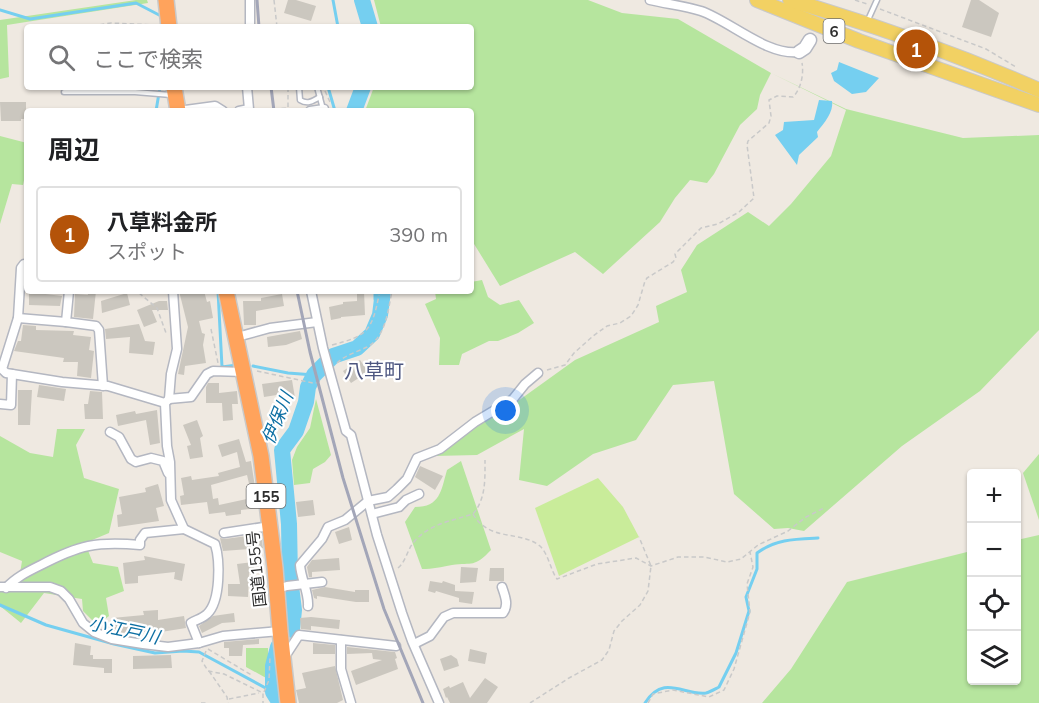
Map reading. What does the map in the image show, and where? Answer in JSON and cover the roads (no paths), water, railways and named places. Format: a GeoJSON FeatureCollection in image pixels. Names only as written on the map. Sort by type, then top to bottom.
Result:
{"type":"FeatureCollection","features":[{"type":"Feature","properties":{"kind":"highway"},"geometry":{"type":"LineString","coordinates":[[166,0],[169,24]]}},
{"type":"Feature","properties":{"kind":"highway","name":"国道155号"},"geometry":{"type":"LineString","coordinates":[[227,294],[261,456],[270,526],[290,586],[280,631],[288,703]]}},
{"type":"Feature","properties":{"kind":"main road","name":"6"},"geometry":{"type":"LineString","coordinates":[[757,0],[859,41],[1039,105]]}},
{"type":"Feature","properties":{"kind":"main road","name":"6"},"geometry":{"type":"LineString","coordinates":[[790,0],[867,22],[974,62],[1039,90]]}},
{"type":"Feature","properties":{"kind":"main road"},"geometry":{"type":"LineString","coordinates":[[799,52],[810,40]]}},
{"type":"Feature","properties":{"kind":"street"},"geometry":{"type":"LineString","coordinates":[[250,0],[250,24]]}},
{"type":"Feature","properties":{"kind":"street"},"geometry":{"type":"LineString","coordinates":[[650,0],[701,11],[776,49],[790,53],[799,52]]}},
{"type":"Feature","properties":{"kind":"street"},"geometry":{"type":"LineString","coordinates":[[247,90],[249,108]]}},
{"type":"Feature","properties":{"kind":"street"},"geometry":{"type":"LineString","coordinates":[[176,101],[218,108]]}},
{"type":"Feature","properties":{"kind":"street"},"geometry":{"type":"LineString","coordinates":[[24,264],[21,268],[18,318],[2,369],[6,373],[108,386],[167,401],[192,397],[207,374],[213,371],[243,372]]}},
{"type":"Feature","properties":{"kind":"street"},"geometry":{"type":"LineString","coordinates":[[66,322],[69,294]]}},
{"type":"Feature","properties":{"kind":"street"},"geometry":{"type":"LineString","coordinates":[[173,294],[177,349],[167,401],[167,446],[170,462],[171,500],[184,529]]}},
{"type":"Feature","properties":{"kind":"street"},"geometry":{"type":"LineString","coordinates":[[312,294],[328,369],[346,431],[351,435],[389,572],[414,644],[439,703]]}},
{"type":"Feature","properties":{"kind":"street"},"geometry":{"type":"LineString","coordinates":[[18,318],[96,326],[99,330],[103,386]]}},
{"type":"Feature","properties":{"kind":"street"},"geometry":{"type":"LineString","coordinates":[[237,337],[270,328],[317,322]]}},
{"type":"Feature","properties":{"kind":"street"},"geometry":{"type":"LineString","coordinates":[[290,586],[300,566],[322,539],[328,527],[345,520],[368,501],[388,497],[407,479],[417,458],[440,449],[475,422],[513,399],[538,373]]}},
{"type":"Feature","properties":{"kind":"street"},"geometry":{"type":"LineString","coordinates":[[0,404],[11,405],[12,374]]}},
{"type":"Feature","properties":{"kind":"street"},"geometry":{"type":"LineString","coordinates":[[110,432],[119,437],[131,459],[136,462],[151,458],[163,461],[169,476]]}},
{"type":"Feature","properties":{"kind":"street"},"geometry":{"type":"LineString","coordinates":[[372,514],[399,507],[406,500],[418,494]]}},
{"type":"Feature","properties":{"kind":"street"},"geometry":{"type":"LineString","coordinates":[[224,533],[270,526]]}},
{"type":"Feature","properties":{"kind":"street"},"geometry":{"type":"LineString","coordinates":[[3,587],[60,554],[84,546],[102,543],[140,545],[142,537],[149,532],[184,529],[215,544],[218,552],[218,587],[213,604],[206,615],[190,623],[204,647]]}},
{"type":"Feature","properties":{"kind":"street"},"geometry":{"type":"LineString","coordinates":[[290,586],[322,582]]}},
{"type":"Feature","properties":{"kind":"street"},"geometry":{"type":"LineString","coordinates":[[290,586],[308,596],[308,606]]}},
{"type":"Feature","properties":{"kind":"street"},"geometry":{"type":"LineString","coordinates":[[3,587],[50,587],[61,591],[93,632],[112,639],[168,646],[204,647],[223,636],[280,631]]}},
{"type":"Feature","properties":{"kind":"street"},"geometry":{"type":"LineString","coordinates":[[414,644],[430,636],[444,617],[453,613],[503,613],[506,609],[506,598],[502,587]]}},
{"type":"Feature","properties":{"kind":"street"},"geometry":{"type":"LineString","coordinates":[[282,661],[299,635],[396,646]]}},
{"type":"Feature","properties":{"kind":"street"},"geometry":{"type":"LineString","coordinates":[[341,640],[341,669],[351,703]]}},
{"type":"Feature","properties":{"kind":"lane"},"geometry":{"type":"LineString","coordinates":[[867,22],[877,0]]}},
{"type":"Feature","properties":{"kind":"lane"},"geometry":{"type":"LineString","coordinates":[[299,90],[300,100],[305,103],[320,98]]}},
{"type":"Feature","properties":{"kind":"lane"},"geometry":{"type":"LineString","coordinates":[[318,90],[323,108]]}},
{"type":"Feature","properties":{"kind":"lane"},"geometry":{"type":"LineString","coordinates":[[64,92],[135,92],[176,101]]}},
{"type":"Feature","properties":{"kind":"water"},"geometry":{"type":"Polygon","coordinates":[[[839,62],[879,78],[866,92],[852,94],[834,81],[831,73],[837,70],[839,62]]]}},
{"type":"Feature","properties":{"kind":"water"},"geometry":{"type":"Polygon","coordinates":[[[819,100],[832,101],[831,109],[817,132],[818,137],[799,155],[797,165],[775,135],[783,130],[784,122],[814,120],[819,100]]]}},
{"type":"Feature","properties":{"kind":"waterway"},"geometry":{"type":"LineString","coordinates":[[333,0],[337,24]]}},
{"type":"Feature","properties":{"kind":"waterway","name":"伊保川"},"geometry":{"type":"LineString","coordinates":[[362,0],[369,24]]}},
{"type":"Feature","properties":{"kind":"waterway"},"geometry":{"type":"LineString","coordinates":[[0,10],[30,19],[136,3],[161,16]]}},
{"type":"Feature","properties":{"kind":"waterway"},"geometry":{"type":"LineString","coordinates":[[156,108],[160,90]]}},
{"type":"Feature","properties":{"kind":"waterway"},"geometry":{"type":"LineString","coordinates":[[329,90],[334,108]]}},
{"type":"Feature","properties":{"kind":"waterway","name":"伊保川"},"geometry":{"type":"LineString","coordinates":[[355,108],[362,90]]}},
{"type":"Feature","properties":{"kind":"waterway"},"geometry":{"type":"LineString","coordinates":[[218,294],[222,367],[237,365]]}},
{"type":"Feature","properties":{"kind":"waterway"},"geometry":{"type":"LineString","coordinates":[[375,294],[375,299]]}},
{"type":"Feature","properties":{"kind":"waterway","name":"伊保川"},"geometry":{"type":"LineString","coordinates":[[292,630],[294,610],[282,450],[296,431],[306,402],[308,387],[314,375],[333,356],[357,348],[372,334],[380,315],[383,294]]}},
{"type":"Feature","properties":{"kind":"waterway"},"geometry":{"type":"LineString","coordinates":[[253,366],[288,373],[314,375]]}},
{"type":"Feature","properties":{"kind":"waterway"},"geometry":{"type":"LineString","coordinates":[[645,703],[652,694],[667,687],[698,693],[706,693],[719,687],[736,653],[749,611],[746,597],[757,569],[757,553],[779,542],[818,538]]}},
{"type":"Feature","properties":{"kind":"waterway","name":"小江戸川"},"geometry":{"type":"LineString","coordinates":[[0,605],[46,625],[114,644],[155,653],[199,652],[273,692]]}},
{"type":"Feature","properties":{"kind":"waterway","name":"伊保川"},"geometry":{"type":"LineString","coordinates":[[278,647],[273,666],[273,692],[280,703]]}},
{"type":"Feature","properties":{"kind":"railway"},"geometry":{"type":"LineString","coordinates":[[257,0],[259,24]]}},
{"type":"Feature","properties":{"kind":"railway"},"geometry":{"type":"LineString","coordinates":[[271,90],[274,108]]}},
{"type":"Feature","properties":{"kind":"railway"},"geometry":{"type":"LineString","coordinates":[[298,294],[310,352],[343,478],[384,609],[423,703]]}},
{"type":"Feature","properties":{"kind":"place","name":"八草料金所"},"geometry":{"type":"Point","coordinates":[916,49]}},
{"type":"Feature","properties":{"kind":"district","name":"八草町"},"geometry":{"type":"Point","coordinates":[374,370]}}]}
